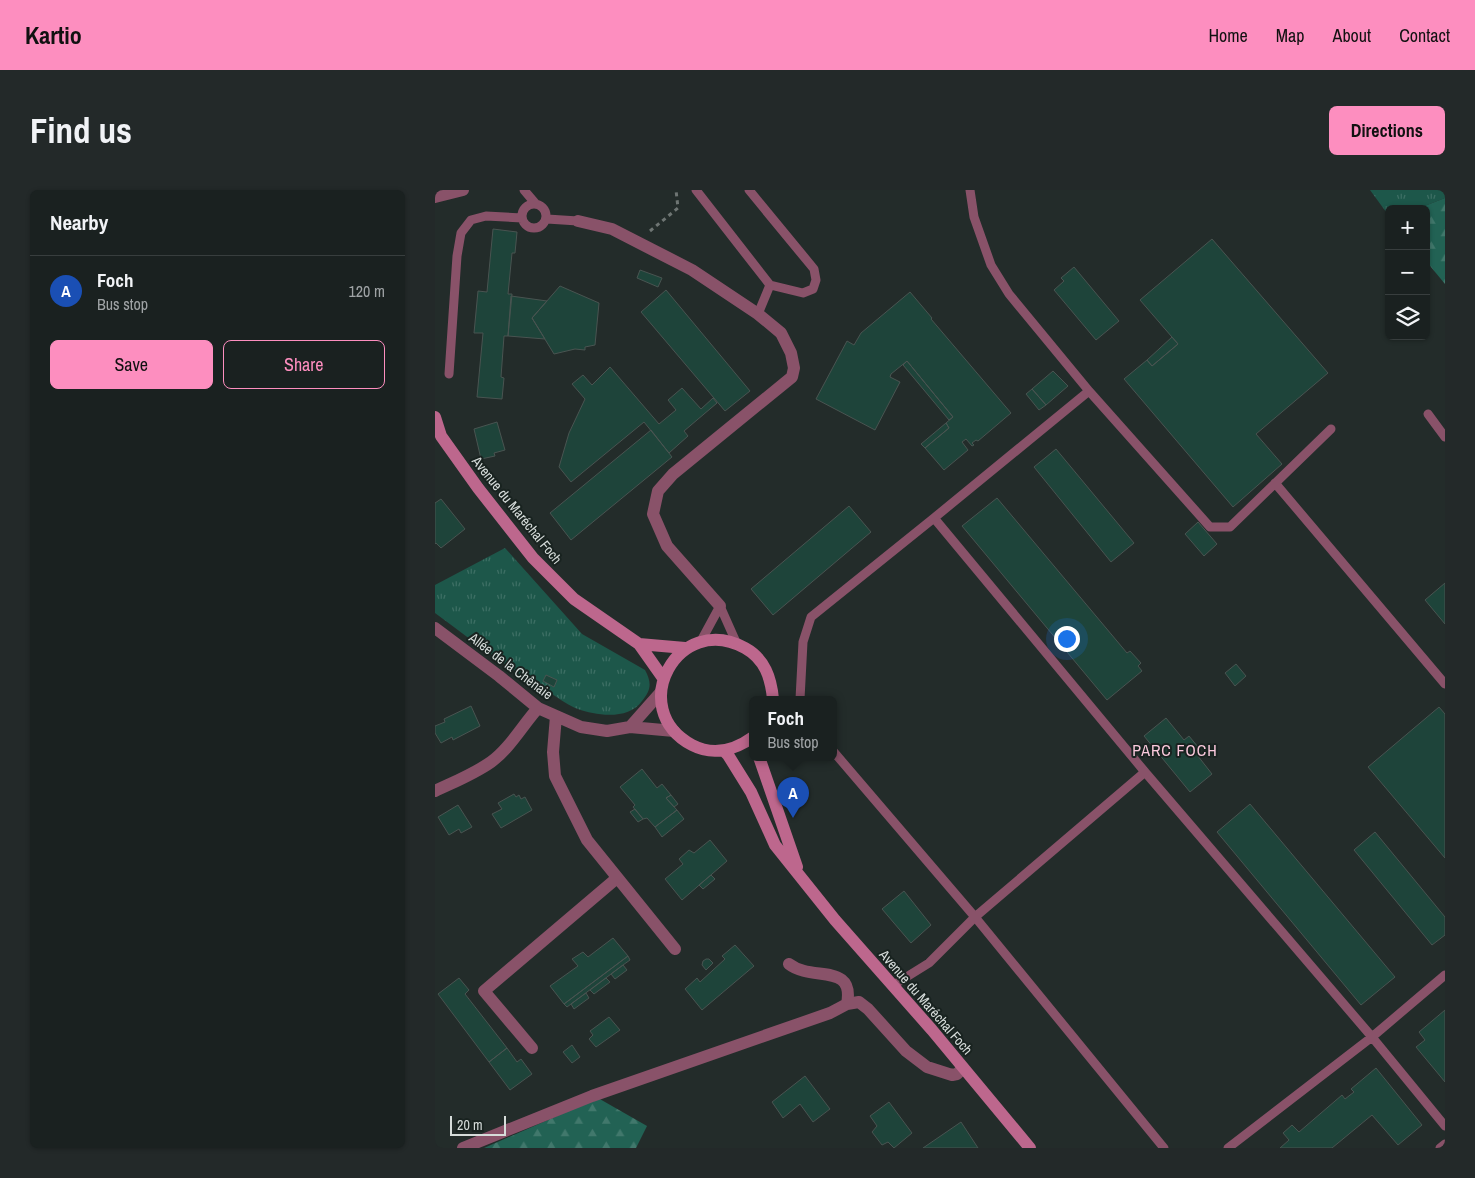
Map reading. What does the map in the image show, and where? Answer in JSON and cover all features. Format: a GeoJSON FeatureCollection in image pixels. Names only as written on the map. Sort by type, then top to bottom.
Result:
{"type":"FeatureCollection","features":[{"type":"Feature","properties":{"kind":"main road","name":"Avenue du Maréchal Foch"},"geometry":{"type":"LineString","coordinates":[[435,417],[441,436],[477,488],[533,558],[574,599],[639,644]]}},
{"type":"Feature","properties":{"kind":"main road"},"geometry":{"type":"LineString","coordinates":[[749,740],[741,745],[724,751],[710,751],[684,741],[666,719],[661,706],[663,678],[672,662],[685,648],[701,641],[718,639],[736,642],[752,652],[765,666],[772,683],[773,696]]}},
{"type":"Feature","properties":{"kind":"main road"},"geometry":{"type":"LineString","coordinates":[[639,644],[685,648]]}},
{"type":"Feature","properties":{"kind":"main road"},"geometry":{"type":"LineString","coordinates":[[639,644],[663,678]]}},
{"type":"Feature","properties":{"kind":"main road","name":"Avenue du Maréchal Foch"},"geometry":{"type":"LineString","coordinates":[[724,751],[729,754],[751,792],[775,845],[835,920],[1030,1148]]}},
{"type":"Feature","properties":{"kind":"main road"},"geometry":{"type":"LineString","coordinates":[[760,761],[800,876]]}},
{"type":"Feature","properties":{"kind":"street"},"geometry":{"type":"LineString","coordinates":[[435,197],[463,190]]}},
{"type":"Feature","properties":{"kind":"street"},"geometry":{"type":"LineString","coordinates":[[578,221],[612,229],[692,270],[758,314],[781,333],[791,353],[794,368],[792,377],[673,474],[658,491],[653,514],[667,546],[720,606]]}},
{"type":"Feature","properties":{"kind":"street","name":"Allée de la Chênaie"},"geometry":{"type":"LineString","coordinates":[[435,628],[499,676],[537,708],[581,727],[607,731],[630,727],[674,731]]}},
{"type":"Feature","properties":{"kind":"street"},"geometry":{"type":"LineString","coordinates":[[630,727],[661,692]]}},
{"type":"Feature","properties":{"kind":"street"},"geometry":{"type":"LineString","coordinates":[[435,790],[491,762],[510,744],[537,708]]}},
{"type":"Feature","properties":{"kind":"street"},"geometry":{"type":"LineString","coordinates":[[556,716],[553,752],[555,776],[587,840],[675,949]]}},
{"type":"Feature","properties":{"kind":"street"},"geometry":{"type":"LineString","coordinates":[[532,1048],[484,991],[617,878]]}},
{"type":"Feature","properties":{"kind":"street"},"geometry":{"type":"LineString","coordinates":[[789,964],[796,969],[841,979],[847,985],[849,993],[847,1004]]}},
{"type":"Feature","properties":{"kind":"street"},"geometry":{"type":"LineString","coordinates":[[463,1148],[592,1096],[830,1013],[847,1004],[859,1002],[869,1009],[906,1051],[927,1067],[952,1075],[957,1074],[963,1068]]}},
{"type":"Feature","properties":{"kind":"lane"},"geometry":{"type":"LineString","coordinates":[[525,190],[535,204]]}},
{"type":"Feature","properties":{"kind":"lane"},"geometry":{"type":"LineString","coordinates":[[696,190],[770,285],[803,293],[813,289],[816,280],[814,269],[749,190]]}},
{"type":"Feature","properties":{"kind":"lane"},"geometry":{"type":"LineString","coordinates":[[971,190],[974,217],[991,265],[1009,294],[1089,391],[1210,527],[1230,527],[1331,429]]}},
{"type":"Feature","properties":{"kind":"lane"},"geometry":{"type":"LineString","coordinates":[[535,204],[541,205],[546,211],[547,219],[538,228],[531,228],[525,224],[522,218],[523,211],[529,205],[535,204]]}},
{"type":"Feature","properties":{"kind":"lane"},"geometry":{"type":"LineString","coordinates":[[449,374],[457,256],[461,233],[471,220],[486,216],[522,218]]}},
{"type":"Feature","properties":{"kind":"lane"},"geometry":{"type":"LineString","coordinates":[[547,219],[578,221]]}},
{"type":"Feature","properties":{"kind":"lane"},"geometry":{"type":"LineString","coordinates":[[758,314],[770,285]]}},
{"type":"Feature","properties":{"kind":"lane"},"geometry":{"type":"LineString","coordinates":[[800,696],[803,642],[811,617],[1089,391]]}},
{"type":"Feature","properties":{"kind":"lane"},"geometry":{"type":"LineString","coordinates":[[1428,414],[1445,437]]}},
{"type":"Feature","properties":{"kind":"lane"},"geometry":{"type":"LineString","coordinates":[[1275,483],[1445,684]]}},
{"type":"Feature","properties":{"kind":"lane"},"geometry":{"type":"LineString","coordinates":[[934,518],[1145,772],[1372,1037],[1445,1126]]}},
{"type":"Feature","properties":{"kind":"lane"},"geometry":{"type":"LineString","coordinates":[[701,641],[720,606]]}},
{"type":"Feature","properties":{"kind":"lane"},"geometry":{"type":"LineString","coordinates":[[720,606],[736,642]]}},
{"type":"Feature","properties":{"kind":"lane"},"geometry":{"type":"LineString","coordinates":[[837,756],[975,917],[1164,1148]]}},
{"type":"Feature","properties":{"kind":"lane"},"geometry":{"type":"LineString","coordinates":[[892,986],[929,963],[975,917],[1145,772]]}},
{"type":"Feature","properties":{"kind":"lane"},"geometry":{"type":"LineString","coordinates":[[1228,1148],[1372,1037],[1445,975]]}},
{"type":"Feature","properties":{"kind":"lane"},"geometry":{"type":"LineString","coordinates":[[1440,1148],[1445,1144]]}},
{"type":"Feature","properties":{"kind":"path"},"geometry":{"type":"LineString","coordinates":[[638,242],[678,208],[676,190]]}},
{"type":"Feature","properties":{"kind":"green space"},"geometry":{"type":"Polygon","coordinates":[[[1370,190],[1445,190],[1445,198],[1427,205],[1385,205],[1385,211],[1370,190]]]}},
{"type":"Feature","properties":{"kind":"green space"},"geometry":{"type":"Polygon","coordinates":[[[1445,198],[1445,284],[1430,266],[1430,205],[1427,205],[1445,198]]]}},
{"type":"Feature","properties":{"kind":"green space"},"geometry":{"type":"Polygon","coordinates":[[[505,548],[582,634],[645,670],[649,679],[649,690],[636,707],[621,714],[612,715],[603,715],[575,708],[507,666],[435,613],[435,585],[505,548]]]}},
{"type":"Feature","properties":{"kind":"green space"},"geometry":{"type":"Polygon","coordinates":[[[598,1098],[647,1126],[636,1148],[484,1148],[598,1098]]]}},
{"type":"Feature","properties":{"kind":"building"},"geometry":{"type":"Polygon","coordinates":[[[493,229],[517,232],[515,253],[512,253],[508,294],[512,294],[508,336],[504,336],[501,377],[504,378],[502,399],[477,397],[483,333],[474,333],[478,291],[487,292],[493,229]]]}},
{"type":"Feature","properties":{"kind":"building"},"geometry":{"type":"Polygon","coordinates":[[[1212,239],[1328,373],[1256,434],[1282,464],[1233,507],[1124,379],[1147,360],[1152,366],[1178,344],[1140,300],[1212,239]]]}},
{"type":"Feature","properties":{"kind":"building"},"geometry":{"type":"Polygon","coordinates":[[[1074,267],[1119,321],[1096,340],[1054,290],[1064,281],[1061,278],[1074,267]]]}},
{"type":"Feature","properties":{"kind":"building"},"geometry":{"type":"Polygon","coordinates":[[[640,270],[662,278],[658,287],[637,278],[640,270]]]}},
{"type":"Feature","properties":{"kind":"building"},"geometry":{"type":"Polygon","coordinates":[[[560,286],[599,303],[595,345],[585,347],[585,350],[575,349],[554,354],[532,318],[560,286]]]}},
{"type":"Feature","properties":{"kind":"building"},"geometry":{"type":"Polygon","coordinates":[[[666,290],[750,391],[725,411],[641,312],[666,290]]]}},
{"type":"Feature","properties":{"kind":"building"},"geometry":{"type":"Polygon","coordinates":[[[910,292],[1011,413],[978,441],[976,440],[972,443],[974,445],[972,446],[966,439],[962,442],[968,450],[944,470],[925,448],[949,428],[946,423],[953,417],[907,361],[891,374],[890,377],[900,382],[875,430],[816,399],[847,341],[854,345],[861,333],[910,292]]]}},
{"type":"Feature","properties":{"kind":"building"},"geometry":{"type":"Polygon","coordinates":[[[511,296],[547,301],[532,318],[545,339],[508,336],[511,296]]]}},
{"type":"Feature","properties":{"kind":"building"},"geometry":{"type":"Polygon","coordinates":[[[1172,337],[1178,344],[1152,366],[1147,360],[1172,337]]]}},
{"type":"Feature","properties":{"kind":"building"},"geometry":{"type":"Polygon","coordinates":[[[907,361],[953,417],[949,420],[903,365],[907,361]]]}},
{"type":"Feature","properties":{"kind":"building"},"geometry":{"type":"Polygon","coordinates":[[[610,367],[659,424],[676,410],[668,400],[682,388],[701,409],[713,398],[717,403],[684,431],[688,436],[669,453],[644,422],[571,482],[559,467],[569,433],[585,399],[572,384],[583,375],[592,385],[610,367]]]}},
{"type":"Feature","properties":{"kind":"building"},"geometry":{"type":"Polygon","coordinates":[[[1053,371],[1068,386],[1046,405],[1032,389],[1053,371]]]}},
{"type":"Feature","properties":{"kind":"building"},"geometry":{"type":"Polygon","coordinates":[[[1032,389],[1046,405],[1039,410],[1026,394],[1032,389]]]}},
{"type":"Feature","properties":{"kind":"building"},"geometry":{"type":"Polygon","coordinates":[[[497,422],[505,450],[494,453],[495,456],[481,459],[474,429],[497,422]]]}},
{"type":"Feature","properties":{"kind":"building"},"geometry":{"type":"Polygon","coordinates":[[[946,423],[949,428],[925,448],[921,444],[946,423]]]}},
{"type":"Feature","properties":{"kind":"building"},"geometry":{"type":"Polygon","coordinates":[[[651,430],[672,457],[571,540],[550,513],[651,430]]]}},
{"type":"Feature","properties":{"kind":"building"},"geometry":{"type":"Polygon","coordinates":[[[1056,449],[1134,543],[1111,562],[1034,467],[1056,449]]]}},
{"type":"Feature","properties":{"kind":"building"},"geometry":{"type":"Polygon","coordinates":[[[997,498],[1127,653],[1130,651],[1141,663],[1138,666],[1142,671],[1107,700],[962,526],[997,498]]]}},
{"type":"Feature","properties":{"kind":"building"},"geometry":{"type":"Polygon","coordinates":[[[441,499],[465,529],[441,548],[435,544],[435,503],[441,499]]]}},
{"type":"Feature","properties":{"kind":"building"},"geometry":{"type":"Polygon","coordinates":[[[849,506],[871,532],[773,615],[751,589],[849,506]]]}},
{"type":"Feature","properties":{"kind":"building"},"geometry":{"type":"Polygon","coordinates":[[[1198,522],[1217,544],[1204,556],[1185,534],[1198,522]]]}},
{"type":"Feature","properties":{"kind":"building"},"geometry":{"type":"Polygon","coordinates":[[[1445,583],[1445,624],[1425,600],[1445,583]]]}},
{"type":"Feature","properties":{"kind":"building"},"geometry":{"type":"Polygon","coordinates":[[[1236,664],[1246,676],[1235,686],[1225,673],[1236,664]]]}},
{"type":"Feature","properties":{"kind":"building"},"geometry":{"type":"Polygon","coordinates":[[[546,675],[557,680],[554,687],[543,681],[546,675]]]}},
{"type":"Feature","properties":{"kind":"building"},"geometry":{"type":"Polygon","coordinates":[[[471,706],[480,726],[453,740],[452,737],[441,743],[435,733],[435,726],[445,722],[444,719],[471,706]]]}},
{"type":"Feature","properties":{"kind":"building"},"geometry":{"type":"Polygon","coordinates":[[[1439,707],[1445,714],[1445,858],[1368,767],[1439,707]]]}},
{"type":"Feature","properties":{"kind":"building"},"geometry":{"type":"Polygon","coordinates":[[[1166,718],[1184,740],[1189,736],[1198,747],[1194,751],[1212,774],[1190,792],[1144,736],[1166,718]]]}},
{"type":"Feature","properties":{"kind":"building"},"geometry":{"type":"Polygon","coordinates":[[[642,769],[657,788],[662,784],[671,795],[666,798],[677,810],[655,827],[647,818],[643,819],[633,807],[635,805],[620,787],[642,769]]]}},
{"type":"Feature","properties":{"kind":"building"},"geometry":{"type":"Polygon","coordinates":[[[514,794],[516,797],[519,795],[521,799],[525,797],[532,810],[501,828],[492,814],[502,809],[498,803],[514,794]]]}},
{"type":"Feature","properties":{"kind":"building"},"geometry":{"type":"Polygon","coordinates":[[[671,795],[678,804],[674,807],[666,798],[671,795]]]}},
{"type":"Feature","properties":{"kind":"building"},"geometry":{"type":"Polygon","coordinates":[[[1250,804],[1395,977],[1361,1005],[1217,832],[1250,804]]]}},
{"type":"Feature","properties":{"kind":"building"},"geometry":{"type":"Polygon","coordinates":[[[458,805],[472,827],[461,833],[459,829],[449,835],[438,817],[458,805]]]}},
{"type":"Feature","properties":{"kind":"building"},"geometry":{"type":"Polygon","coordinates":[[[635,809],[643,819],[638,822],[630,812],[635,809]]]}},
{"type":"Feature","properties":{"kind":"building"},"geometry":{"type":"Polygon","coordinates":[[[677,810],[684,819],[662,837],[655,827],[677,810]]]}},
{"type":"Feature","properties":{"kind":"building"},"geometry":{"type":"Polygon","coordinates":[[[1375,832],[1445,917],[1445,935],[1432,945],[1354,850],[1375,832]]]}},
{"type":"Feature","properties":{"kind":"building"},"geometry":{"type":"Polygon","coordinates":[[[710,840],[727,861],[682,900],[665,879],[683,864],[679,859],[689,850],[694,853],[710,840]]]}},
{"type":"Feature","properties":{"kind":"building"},"geometry":{"type":"Polygon","coordinates":[[[711,875],[715,879],[703,889],[699,885],[711,875]]]}},
{"type":"Feature","properties":{"kind":"building"},"geometry":{"type":"Polygon","coordinates":[[[904,891],[931,925],[911,943],[882,909],[904,891]]]}},
{"type":"Feature","properties":{"kind":"building"},"geometry":{"type":"Polygon","coordinates":[[[613,938],[628,956],[564,1004],[550,986],[578,966],[572,959],[583,952],[588,957],[613,938]]]}},
{"type":"Feature","properties":{"kind":"building"},"geometry":{"type":"Polygon","coordinates":[[[735,945],[754,966],[702,1010],[685,989],[697,978],[700,982],[725,959],[722,956],[735,945]]]}},
{"type":"Feature","properties":{"kind":"building"},"geometry":{"type":"Polygon","coordinates":[[[628,956],[630,960],[567,1007],[564,1004],[628,956]]]}},
{"type":"Feature","properties":{"kind":"building"},"geometry":{"type":"Polygon","coordinates":[[[706,959],[713,963],[706,970],[702,965],[706,959]]]}},
{"type":"Feature","properties":{"kind":"building"},"geometry":{"type":"Polygon","coordinates":[[[623,965],[627,970],[615,979],[611,974],[623,965]]]}},
{"type":"Feature","properties":{"kind":"building"},"geometry":{"type":"Polygon","coordinates":[[[459,978],[469,990],[465,994],[507,1048],[489,1062],[438,994],[459,978]]]}},
{"type":"Feature","properties":{"kind":"building"},"geometry":{"type":"Polygon","coordinates":[[[606,978],[610,982],[594,994],[590,990],[606,978]]]}},
{"type":"Feature","properties":{"kind":"building"},"geometry":{"type":"Polygon","coordinates":[[[586,993],[589,998],[574,1009],[571,1004],[586,993]]]}},
{"type":"Feature","properties":{"kind":"building"},"geometry":{"type":"Polygon","coordinates":[[[1445,1010],[1445,1082],[1416,1047],[1425,1040],[1419,1032],[1445,1010]]]}},
{"type":"Feature","properties":{"kind":"building"},"geometry":{"type":"Polygon","coordinates":[[[609,1017],[620,1030],[596,1047],[589,1039],[593,1035],[590,1031],[609,1017]]]}},
{"type":"Feature","properties":{"kind":"building"},"geometry":{"type":"Polygon","coordinates":[[[572,1045],[580,1057],[572,1063],[563,1052],[572,1045]]]}},
{"type":"Feature","properties":{"kind":"building"},"geometry":{"type":"Polygon","coordinates":[[[507,1048],[517,1062],[521,1059],[532,1074],[510,1090],[489,1062],[507,1048]]]}},
{"type":"Feature","properties":{"kind":"building"},"geometry":{"type":"Polygon","coordinates":[[[1376,1068],[1422,1125],[1398,1145],[1372,1115],[1332,1148],[1280,1148],[1289,1140],[1283,1133],[1292,1125],[1299,1132],[1342,1095],[1345,1099],[1354,1092],[1351,1089],[1376,1068]]]}},
{"type":"Feature","properties":{"kind":"building"},"geometry":{"type":"Polygon","coordinates":[[[805,1076],[830,1109],[813,1122],[800,1104],[783,1118],[772,1102],[805,1076]]]}},
{"type":"Feature","properties":{"kind":"building"},"geometry":{"type":"Polygon","coordinates":[[[889,1102],[912,1133],[894,1148],[888,1142],[882,1145],[872,1132],[877,1126],[870,1116],[889,1102]]]}},
{"type":"Feature","properties":{"kind":"building"},"geometry":{"type":"Polygon","coordinates":[[[961,1122],[978,1148],[923,1148],[961,1122]]]}},
{"type":"Feature","properties":{"kind":"place","name":"Foch"},"geometry":{"type":"Point","coordinates":[793,818]}},
{"type":"Feature","properties":{"kind":"district","name":"PARC FOCH"},"geometry":{"type":"Point","coordinates":[1175,750]}}]}
